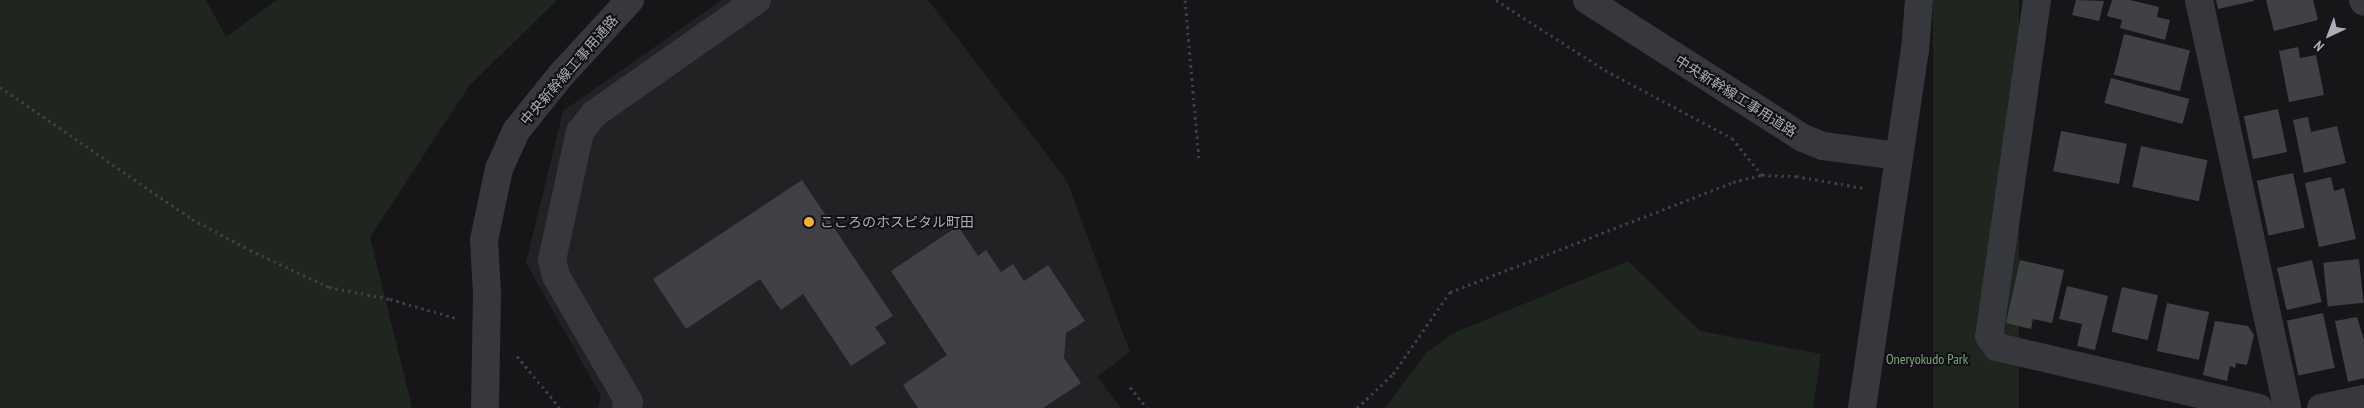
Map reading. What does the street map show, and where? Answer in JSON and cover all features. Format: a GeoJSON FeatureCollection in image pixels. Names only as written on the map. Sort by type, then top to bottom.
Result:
{"type":"FeatureCollection","features":[{"type":"Feature","properties":{"kind":"street","name":"中央新幹線工事用通路"},"geometry":{"type":"LineString","coordinates":[[485,408],[484,240],[499,169],[516,131],[561,75],[630,0]]}},
{"type":"Feature","properties":{"kind":"street"},"geometry":{"type":"LineString","coordinates":[[626,408],[629,402],[556,276],[552,260],[580,132],[594,114],[757,0]]}},
{"type":"Feature","properties":{"kind":"street","name":"中央新幹線工事用道路"},"geometry":{"type":"LineString","coordinates":[[1588,0],[1803,138],[1823,146],[1899,156]]}},
{"type":"Feature","properties":{"kind":"street"},"geometry":{"type":"LineString","coordinates":[[1862,408],[1899,156],[1919,0]]}},
{"type":"Feature","properties":{"kind":"street"},"geometry":{"type":"LineString","coordinates":[[2037,0],[1989,336],[1997,347],[2259,408]]}},
{"type":"Feature","properties":{"kind":"street"},"geometry":{"type":"LineString","coordinates":[[2199,0],[2287,408]]}},
{"type":"Feature","properties":{"kind":"street"},"geometry":{"type":"LineString","coordinates":[[2321,408],[2364,399]]}},
{"type":"Feature","properties":{"kind":"path"},"geometry":{"type":"LineString","coordinates":[[1185,0],[1199,161]]}},
{"type":"Feature","properties":{"kind":"path"},"geometry":{"type":"LineString","coordinates":[[1496,0],[1605,70],[1732,138],[1762,175]]}},
{"type":"Feature","properties":{"kind":"path"},"geometry":{"type":"LineString","coordinates":[[0,87],[192,219],[250,250],[329,287],[447,314],[486,331],[506,343],[560,408]]}},
{"type":"Feature","properties":{"kind":"path"},"geometry":{"type":"LineString","coordinates":[[1357,408],[1393,374],[1450,292],[1733,182],[1762,175],[1796,176],[1893,194]]}},
{"type":"Feature","properties":{"kind":"path"},"geometry":{"type":"LineString","coordinates":[[1130,388],[1147,408]]}},
{"type":"Feature","properties":{"kind":"shaded area","name":"こころのホスピタル町田"},"geometry":{"type":"Polygon","coordinates":[[[722,0],[928,0],[1067,181],[1130,352],[1097,377],[1121,408],[598,408],[601,396],[526,263],[563,111],[722,0]]]}},
{"type":"Feature","properties":{"kind":"green space"},"geometry":{"type":"Polygon","coordinates":[[[0,0],[206,0],[226,37],[277,0],[557,0],[469,86],[370,237],[412,408],[0,408],[0,0]]]}},
{"type":"Feature","properties":{"kind":"green space","name":"Oneryokudo Park"},"geometry":{"type":"Polygon","coordinates":[[[1933,0],[2019,0],[2019,408],[1933,408],[1933,0]]]}},
{"type":"Feature","properties":{"kind":"green space"},"geometry":{"type":"Polygon","coordinates":[[[1628,261],[1700,331],[1821,354],[1813,408],[1385,408],[1427,352],[1456,332],[1628,261]]]}},
{"type":"Feature","properties":{"kind":"building"},"geometry":{"type":"Polygon","coordinates":[[[2076,0],[2104,1],[2099,21],[2072,15],[2076,0]]]}},
{"type":"Feature","properties":{"kind":"building"},"geometry":{"type":"Polygon","coordinates":[[[2112,0],[2130,0],[2159,7],[2157,17],[2170,20],[2165,40],[2120,28],[2122,20],[2107,16],[2112,0]]]}},
{"type":"Feature","properties":{"kind":"building"},"geometry":{"type":"Polygon","coordinates":[[[2216,0],[2254,0],[2254,1],[2218,9],[2216,0]]]}},
{"type":"Feature","properties":{"kind":"building"},"geometry":{"type":"Polygon","coordinates":[[[2266,0],[2313,0],[2318,20],[2274,31],[2266,0]]]}},
{"type":"Feature","properties":{"kind":"building"},"geometry":{"type":"Polygon","coordinates":[[[2124,34],[2190,50],[2180,91],[2114,75],[2124,34]]]}},
{"type":"Feature","properties":{"kind":"building"},"geometry":{"type":"Polygon","coordinates":[[[2298,47],[2300,58],[2316,55],[2324,95],[2289,102],[2279,51],[2298,47]]]}},
{"type":"Feature","properties":{"kind":"building"},"geometry":{"type":"Polygon","coordinates":[[[2111,78],[2189,99],[2183,124],[2104,103],[2111,78]]]}},
{"type":"Feature","properties":{"kind":"building"},"geometry":{"type":"Polygon","coordinates":[[[2278,109],[2287,152],[2253,159],[2244,116],[2278,109]]]}},
{"type":"Feature","properties":{"kind":"building"},"geometry":{"type":"Polygon","coordinates":[[[2308,117],[2311,132],[2337,126],[2346,163],[2304,173],[2293,120],[2308,117]]]}},
{"type":"Feature","properties":{"kind":"building"},"geometry":{"type":"Polygon","coordinates":[[[2061,131],[2127,144],[2119,184],[2053,171],[2061,131]]]}},
{"type":"Feature","properties":{"kind":"building"},"geometry":{"type":"Polygon","coordinates":[[[2141,146],[2208,160],[2199,201],[2132,187],[2141,146]]]}},
{"type":"Feature","properties":{"kind":"building"},"geometry":{"type":"Polygon","coordinates":[[[2293,173],[2305,228],[2268,235],[2257,181],[2293,173]]]}},
{"type":"Feature","properties":{"kind":"building"},"geometry":{"type":"Polygon","coordinates":[[[2331,177],[2334,191],[2344,188],[2356,239],[2319,247],[2305,183],[2331,177]]]}},
{"type":"Feature","properties":{"kind":"building"},"geometry":{"type":"Polygon","coordinates":[[[802,180],[893,316],[875,327],[886,343],[851,366],[803,294],[781,310],[760,279],[686,329],[653,279],[802,180]]]}},
{"type":"Feature","properties":{"kind":"building"},"geometry":{"type":"Polygon","coordinates":[[[958,226],[978,256],[986,250],[1001,272],[1013,264],[1024,281],[1048,265],[1085,321],[1066,333],[1064,358],[1081,383],[1043,408],[918,408],[903,385],[947,355],[891,271],[958,226]]]}},
{"type":"Feature","properties":{"kind":"building"},"geometry":{"type":"Polygon","coordinates":[[[2359,259],[2364,303],[2328,307],[2323,263],[2359,259]]]}},
{"type":"Feature","properties":{"kind":"building"},"geometry":{"type":"Polygon","coordinates":[[[2020,260],[2064,270],[2052,323],[2033,319],[2031,329],[2006,323],[2020,260]]]}},
{"type":"Feature","properties":{"kind":"building"},"geometry":{"type":"Polygon","coordinates":[[[2312,260],[2322,302],[2287,310],[2277,268],[2312,260]]]}},
{"type":"Feature","properties":{"kind":"building"},"geometry":{"type":"Polygon","coordinates":[[[2067,286],[2108,296],[2095,350],[2077,346],[2082,324],[2059,319],[2067,286]]]}},
{"type":"Feature","properties":{"kind":"building"},"geometry":{"type":"Polygon","coordinates":[[[2122,287],[2158,295],[2148,340],[2112,332],[2122,287]]]}},
{"type":"Feature","properties":{"kind":"building"},"geometry":{"type":"Polygon","coordinates":[[[2167,303],[2209,312],[2199,360],[2157,351],[2167,303]]]}},
{"type":"Feature","properties":{"kind":"building"},"geometry":{"type":"Polygon","coordinates":[[[2323,313],[2335,368],[2298,375],[2287,321],[2323,313]]]}},
{"type":"Feature","properties":{"kind":"building"},"geometry":{"type":"Polygon","coordinates":[[[2357,317],[2364,340],[2364,378],[2348,382],[2335,321],[2357,317]]]}},
{"type":"Feature","properties":{"kind":"building"},"geometry":{"type":"Polygon","coordinates":[[[2215,321],[2248,326],[2254,335],[2247,365],[2236,363],[2235,368],[2230,366],[2227,381],[2203,375],[2215,321]]]}},
{"type":"Feature","properties":{"kind":"place","name":"こころのホスピタル町田"},"geometry":{"type":"Point","coordinates":[809,222]}}]}
